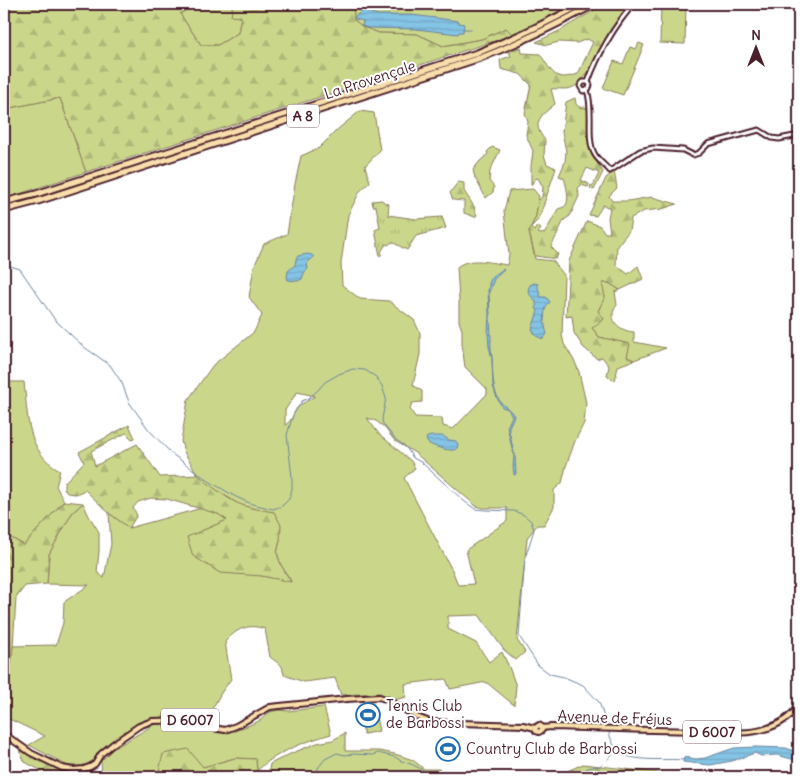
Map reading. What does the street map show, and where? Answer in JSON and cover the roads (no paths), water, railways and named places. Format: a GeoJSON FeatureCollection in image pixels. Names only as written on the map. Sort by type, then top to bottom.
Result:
{"type":"FeatureCollection","features":[{"type":"Feature","properties":{"kind":"highway","name":"La Provençale"},"geometry":{"type":"LineString","coordinates":[[4,202],[36,194],[476,53],[535,28],[582,4]]}},
{"type":"Feature","properties":{"kind":"highway","name":"La Provençale"},"geometry":{"type":"LineString","coordinates":[[4,210],[38,201],[480,58],[538,34],[595,4]]}},
{"type":"Feature","properties":{"kind":"main road","name":"Avenue de Fréjus"},"geometry":{"type":"LineString","coordinates":[[4,734],[31,754],[62,768],[73,770],[84,769],[95,764],[101,754],[113,744],[147,723],[191,720],[225,730],[270,708],[373,697],[388,700],[417,717],[430,722],[523,726],[535,728],[539,732],[542,731],[542,728],[551,726],[756,731],[779,723],[788,717],[799,705]]}},
{"type":"Feature","properties":{"kind":"street"},"geometry":{"type":"LineString","coordinates":[[634,4],[609,38],[588,82],[590,86],[587,90],[590,103],[592,149],[594,155],[610,170],[640,151],[647,149],[683,150],[693,155],[699,154],[708,144],[759,130],[772,138],[779,139],[799,136]]}},
{"type":"Feature","properties":{"kind":"street"},"geometry":{"type":"LineString","coordinates":[[587,90],[583,90],[580,86],[582,82],[588,82]]}},
{"type":"Feature","properties":{"kind":"water"},"geometry":{"type":"Polygon","coordinates":[[[365,10],[378,15],[412,15],[459,21],[459,23],[464,24],[463,32],[458,34],[416,29],[368,28],[362,26],[363,21],[355,19],[355,16],[365,10]]]}},
{"type":"Feature","properties":{"kind":"water"},"geometry":{"type":"Polygon","coordinates":[[[307,254],[314,257],[307,263],[308,269],[302,279],[298,281],[288,280],[288,271],[295,265],[298,256],[307,254]]]}},
{"type":"Feature","properties":{"kind":"water"},"geometry":{"type":"Polygon","coordinates":[[[503,269],[494,279],[489,292],[492,358],[488,333],[488,291],[491,278],[503,269]]]}},
{"type":"Feature","properties":{"kind":"water"},"geometry":{"type":"Polygon","coordinates":[[[538,284],[541,297],[546,297],[550,302],[545,312],[547,334],[543,339],[536,336],[532,329],[538,311],[536,302],[528,290],[530,285],[538,284]]]}},
{"type":"Feature","properties":{"kind":"water"},"geometry":{"type":"Polygon","coordinates":[[[492,361],[496,393],[500,401],[508,409],[502,407],[497,398],[493,386],[492,361]]]}},
{"type":"Feature","properties":{"kind":"water"},"geometry":{"type":"Polygon","coordinates":[[[508,409],[514,416],[509,431],[515,457],[516,474],[514,475],[514,457],[507,427],[512,416],[508,409]]]}},
{"type":"Feature","properties":{"kind":"water"},"geometry":{"type":"Polygon","coordinates":[[[430,436],[443,436],[449,440],[456,441],[457,449],[448,450],[429,444],[426,438],[430,436]]]}},
{"type":"Feature","properties":{"kind":"water"},"geometry":{"type":"Polygon","coordinates":[[[734,748],[786,748],[799,753],[799,761],[777,755],[761,756],[755,753],[732,761],[710,765],[683,762],[684,757],[705,758],[734,748]]]}},
{"type":"Feature","properties":{"kind":"waterway"},"geometry":{"type":"LineString","coordinates":[[362,4],[364,10]]}},
{"type":"Feature","properties":{"kind":"waterway"},"geometry":{"type":"LineString","coordinates":[[463,29],[472,29]]}},
{"type":"Feature","properties":{"kind":"waterway"},"geometry":{"type":"LineString","coordinates":[[4,264],[20,269],[55,320],[84,347],[110,365],[122,383],[129,402],[149,430],[172,454],[209,481],[252,504],[273,509],[282,506],[289,499],[292,489],[292,477],[287,435],[293,415],[302,401],[309,398],[325,382],[353,369],[365,370],[376,377],[382,386],[386,398],[382,419],[383,424],[395,439],[406,447],[413,458],[421,462],[475,509],[514,511],[524,515],[531,521],[534,530],[525,558],[519,636],[538,665],[550,674],[564,677],[583,685],[599,702],[607,726]]}},
{"type":"Feature","properties":{"kind":"waterway"},"geometry":{"type":"LineString","coordinates":[[608,730],[616,748],[628,756],[647,759],[683,760]]}},
{"type":"Feature","properties":{"kind":"waterway"},"geometry":{"type":"LineString","coordinates":[[608,759],[616,750]]}},
{"type":"Feature","properties":{"kind":"waterway"},"geometry":{"type":"LineString","coordinates":[[316,777],[318,768],[325,759],[337,753],[345,755],[373,755],[378,753],[395,757],[423,770],[431,777]]}},
{"type":"Feature","properties":{"kind":"waterway"},"geometry":{"type":"LineString","coordinates":[[577,777],[587,768],[602,764]]}},
{"type":"Feature","properties":{"kind":"place","name":"Tennis Club de Barbossi"},"geometry":{"type":"Point","coordinates":[368,715]}},
{"type":"Feature","properties":{"kind":"place","name":"Country Club de Barbossi"},"geometry":{"type":"Point","coordinates":[448,749]}}]}
